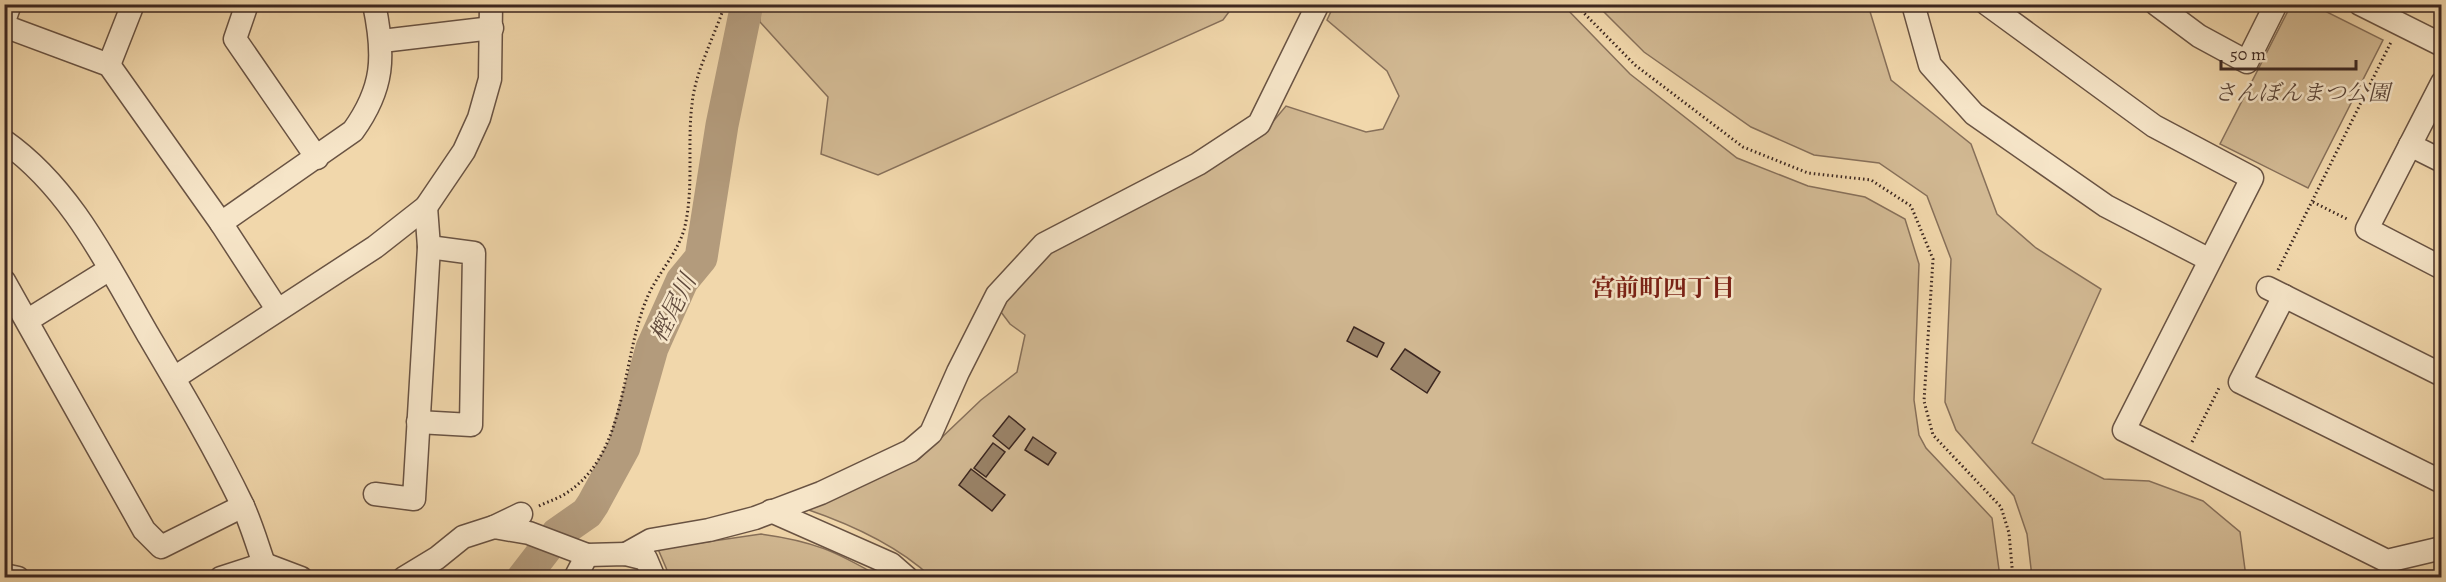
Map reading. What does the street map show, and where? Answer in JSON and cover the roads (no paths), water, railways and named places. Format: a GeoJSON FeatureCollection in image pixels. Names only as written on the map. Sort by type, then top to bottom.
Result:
{"type":"FeatureCollection","features":[{"type":"Feature","properties":{"kind":"street"},"geometry":{"type":"LineString","coordinates":[[4,21],[10,4]]}},
{"type":"Feature","properties":{"kind":"street"},"geometry":{"type":"LineString","coordinates":[[109,65],[133,4]]}},
{"type":"Feature","properties":{"kind":"street"},"geometry":{"type":"LineString","coordinates":[[247,4],[235,39],[317,158]]}},
{"type":"Feature","properties":{"kind":"street"},"geometry":{"type":"LineString","coordinates":[[221,223],[353,131],[367,112],[377,90],[382,41],[374,4]]}},
{"type":"Feature","properties":{"kind":"street"},"geometry":{"type":"LineString","coordinates":[[174,378],[375,247],[426,207],[464,151],[478,118],[490,80],[491,4]]}},
{"type":"Feature","properties":{"kind":"street"},"geometry":{"type":"LineString","coordinates":[[626,554],[651,540],[709,530],[821,493],[910,451],[931,433],[958,372],[997,295],[1044,244],[1198,164],[1259,124],[1318,4]]}},
{"type":"Feature","properties":{"kind":"street"},"geometry":{"type":"LineString","coordinates":[[1913,4],[1930,65],[1974,114],[2106,206],[2208,259]]}},
{"type":"Feature","properties":{"kind":"street"},"geometry":{"type":"LineString","coordinates":[[1987,4],[2154,126],[2252,178],[2208,259],[2124,430],[2387,561],[2442,548]]}},
{"type":"Feature","properties":{"kind":"street"},"geometry":{"type":"LineString","coordinates":[[2157,4],[2199,36],[2247,62],[2276,4]]}},
{"type":"Feature","properties":{"kind":"street"},"geometry":{"type":"LineString","coordinates":[[2360,4],[2442,45]]}},
{"type":"Feature","properties":{"kind":"street"},"geometry":{"type":"LineString","coordinates":[[4,26],[109,65],[221,223],[277,309]]}},
{"type":"Feature","properties":{"kind":"street"},"geometry":{"type":"LineString","coordinates":[[382,41],[492,28]]}},
{"type":"Feature","properties":{"kind":"street"},"geometry":{"type":"LineString","coordinates":[[2442,83],[2367,229],[2442,268]]}},
{"type":"Feature","properties":{"kind":"street"},"geometry":{"type":"LineString","coordinates":[[4,141],[22,154],[55,187],[75,212],[174,378],[243,506],[264,564]]}},
{"type":"Feature","properties":{"kind":"street"},"geometry":{"type":"LineString","coordinates":[[2410,145],[2442,161]]}},
{"type":"Feature","properties":{"kind":"street"},"geometry":{"type":"LineString","coordinates":[[375,494],[414,499],[429,247],[426,207]]}},
{"type":"Feature","properties":{"kind":"street"},"geometry":{"type":"LineString","coordinates":[[418,422],[471,425],[474,253],[429,247]]}},
{"type":"Feature","properties":{"kind":"street"},"geometry":{"type":"LineString","coordinates":[[28,320],[110,269]]}},
{"type":"Feature","properties":{"kind":"street"},"geometry":{"type":"LineString","coordinates":[[4,281],[28,320],[144,530],[161,547],[243,506]]}},
{"type":"Feature","properties":{"kind":"street"},"geometry":{"type":"LineString","coordinates":[[2442,375],[2276,292],[2240,382],[2442,482]]}},
{"type":"Feature","properties":{"kind":"street"},"geometry":{"type":"LineString","coordinates":[[771,511],[891,564],[906,578]]}},
{"type":"Feature","properties":{"kind":"street"},"geometry":{"type":"LineString","coordinates":[[405,578],[437,558],[463,537],[494,527],[521,514]]}},
{"type":"Feature","properties":{"kind":"street"},"geometry":{"type":"LineString","coordinates":[[494,527],[529,533],[587,555],[626,554],[646,559],[654,578]]}},
{"type":"Feature","properties":{"kind":"street"},"geometry":{"type":"LineString","coordinates":[[575,578],[587,555]]}},
{"type":"Feature","properties":{"kind":"street"},"geometry":{"type":"LineString","coordinates":[[221,578],[264,564],[301,578]]}},
{"type":"Feature","properties":{"kind":"street"},"geometry":{"type":"LineString","coordinates":[[4,575],[18,578]]}},
{"type":"Feature","properties":{"kind":"waterway","name":"樫尾川"},"geometry":{"type":"LineString","coordinates":[[523,578],[557,534],[587,513],[593,504],[624,447],[652,348],[682,281],[701,258],[722,125],[747,4]]}},
{"type":"Feature","properties":{"kind":"district","name":"宮前町四丁目"},"geometry":{"type":"Point","coordinates":[1663,288]}},
{"type":"Feature","properties":{"kind":"park label","name":"さんぼんまつ公園"},"geometry":{"type":"Point","coordinates":[2302,92]}}]}
